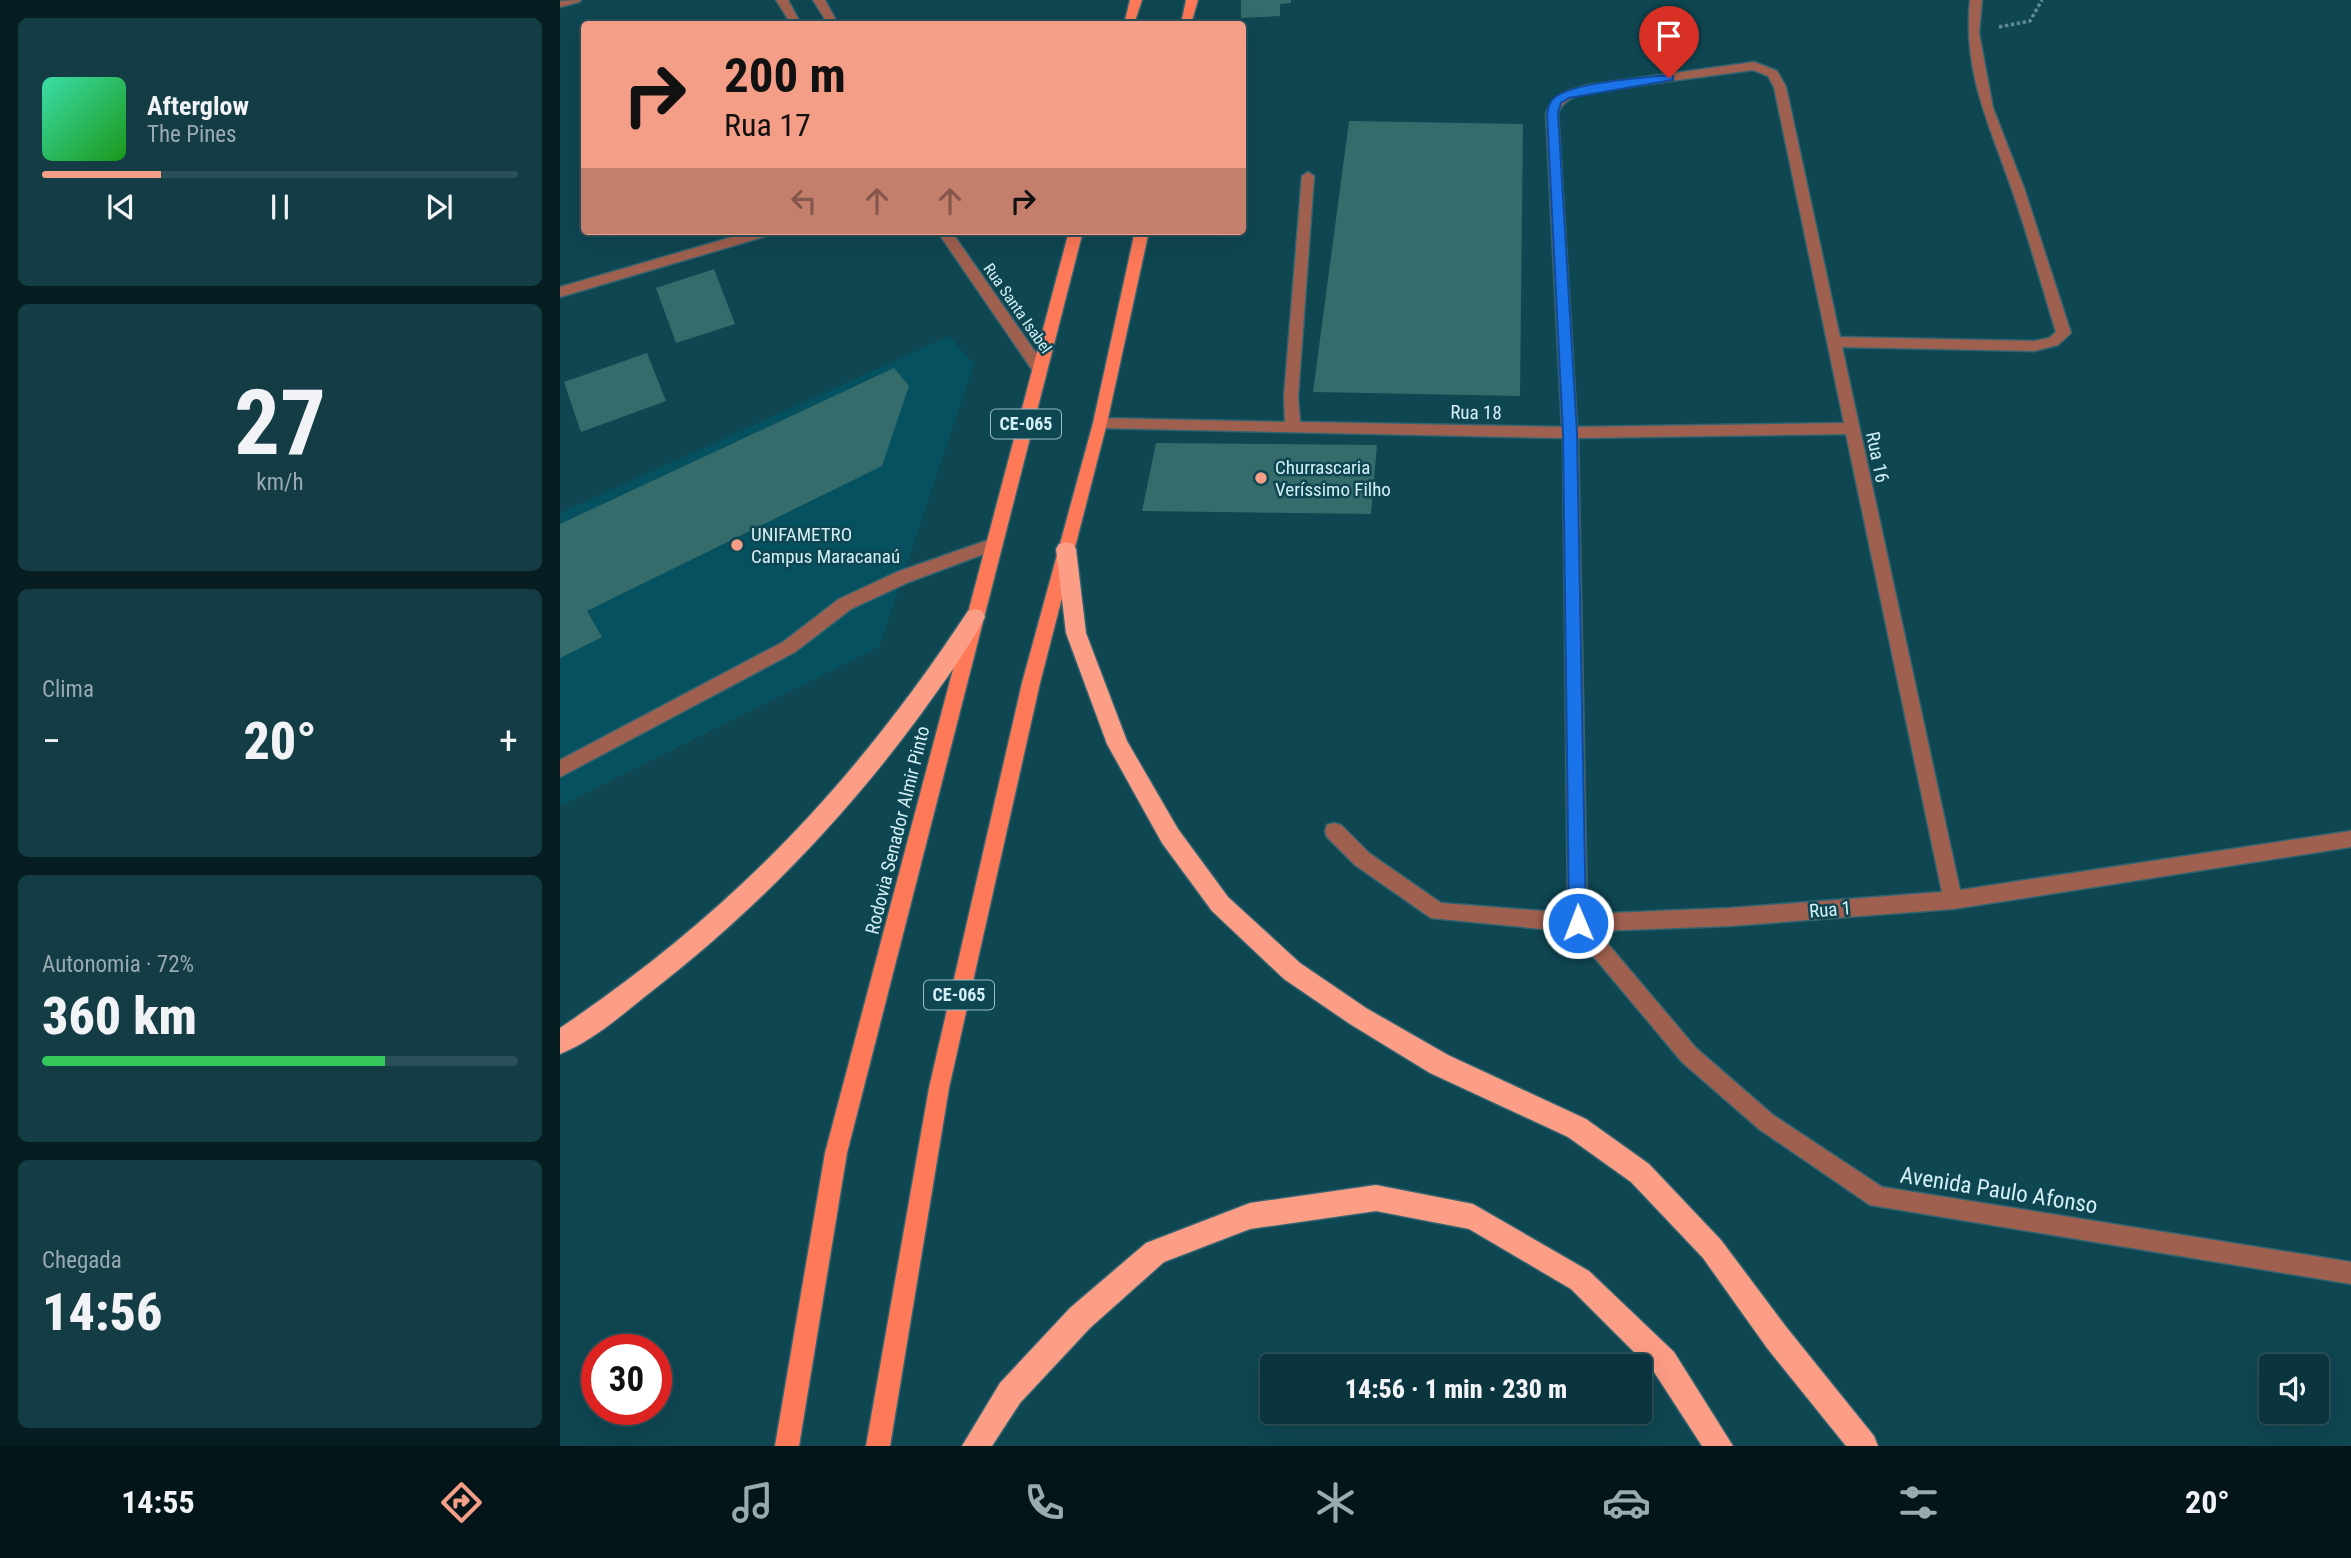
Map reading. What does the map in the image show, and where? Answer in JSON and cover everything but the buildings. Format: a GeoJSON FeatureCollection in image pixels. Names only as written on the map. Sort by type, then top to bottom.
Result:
{"type":"FeatureCollection","features":[{"type":"Feature","properties":{"kind":"highway"},"geometry":{"type":"LineString","coordinates":[[1066,549],[1076,632],[1118,744],[1170,836],[1220,904],[1292,971],[1359,1016],[1439,1065],[1577,1128],[1640,1173],[1712,1249],[1777,1338],[1864,1446]]}},
{"type":"Feature","properties":{"kind":"highway"},"geometry":{"type":"LineString","coordinates":[[560,1042],[703,937],[823,819],[885,749],[940,674],[975,617]]}},
{"type":"Feature","properties":{"kind":"highway"},"geometry":{"type":"LineString","coordinates":[[976,1446],[1010,1393],[1080,1318],[1155,1252],[1250,1216],[1376,1198],[1473,1217],[1580,1280],[1664,1362],[1719,1446]]}},
{"type":"Feature","properties":{"kind":"main road"},"geometry":{"type":"LineString","coordinates":[[1130,21],[1136,0]]}},
{"type":"Feature","properties":{"kind":"main road"},"geometry":{"type":"LineString","coordinates":[[1187,21],[1192,0]]}},
{"type":"Feature","properties":{"kind":"main road","name":"Rodovia Senador Almir Pinto"},"geometry":{"type":"LineString","coordinates":[[787,1446],[836,1153],[876,1009],[1075,235]]}},
{"type":"Feature","properties":{"kind":"main road","name":"CE-065"},"geometry":{"type":"LineString","coordinates":[[878,1446],[939,1088],[1028,696],[1100,423],[1141,235]]}},
{"type":"Feature","properties":{"kind":"street"},"geometry":{"type":"LineString","coordinates":[[560,4],[575,0]]}},
{"type":"Feature","properties":{"kind":"street"},"geometry":{"type":"LineString","coordinates":[[782,0],[794,21]]}},
{"type":"Feature","properties":{"kind":"street"},"geometry":{"type":"LineString","coordinates":[[819,0],[831,21]]}},
{"type":"Feature","properties":{"kind":"street"},"geometry":{"type":"LineString","coordinates":[[1836,342],[2035,346],[2053,342],[2064,333],[2018,188],[1987,108],[1973,33],[1976,0]]}},
{"type":"Feature","properties":{"kind":"street","name":"Rua 16"},"geometry":{"type":"LineString","coordinates":[[1570,433],[1552,113],[1556,102],[1565,96],[1588,89],[1754,66],[1766,69],[1773,74],[1780,87],[1953,900]]}},
{"type":"Feature","properties":{"kind":"street"},"geometry":{"type":"LineString","coordinates":[[1293,427],[1291,397],[1308,176]]}},
{"type":"Feature","properties":{"kind":"street"},"geometry":{"type":"LineString","coordinates":[[560,292],[754,235]]}},
{"type":"Feature","properties":{"kind":"street","name":"Rua Santa Isabel"},"geometry":{"type":"LineString","coordinates":[[947,235],[1040,370]]}},
{"type":"Feature","properties":{"kind":"street","name":"Rua 18"},"geometry":{"type":"LineString","coordinates":[[1100,423],[1570,433],[1852,428]]}},
{"type":"Feature","properties":{"kind":"street"},"geometry":{"type":"LineString","coordinates":[[1570,433],[1578,923]]}},
{"type":"Feature","properties":{"kind":"street"},"geometry":{"type":"LineString","coordinates":[[560,769],[789,647],[845,604],[903,577],[994,544]]}},
{"type":"Feature","properties":{"kind":"street","name":"Rua 1"},"geometry":{"type":"LineString","coordinates":[[1334,831],[1362,859],[1438,912],[1578,923],[1730,917],[1953,900],[2351,839]]}},
{"type":"Feature","properties":{"kind":"street","name":"Avenida Paulo Afonso"},"geometry":{"type":"LineString","coordinates":[[1578,923],[1689,1055],[1766,1122],[1878,1197],[2351,1273]]}},
{"type":"Feature","properties":{"kind":"path"},"geometry":{"type":"LineString","coordinates":[[1973,33],[2029,21],[2042,0]]}},
{"type":"Feature","properties":{"kind":"shaded area","name":"UNIFAMETRO Campus Maracanaú"},"geometry":{"type":"Polygon","coordinates":[[[949,336],[974,364],[879,647],[560,806],[560,513],[949,336]]]}},
{"type":"Feature","properties":{"kind":"place","name":"Churrascaria Veríssimo Filho"},"geometry":{"type":"Point","coordinates":[1261,478]}},
{"type":"Feature","properties":{"kind":"place","name":"UNIFAMETRO Campus Maracanaú"},"geometry":{"type":"Point","coordinates":[737,545]}},
{"type":"Feature","properties":{"kind":"route"},"geometry":{"type":"LineString","coordinates":[[1578,923],[1570,433],[1552,113],[1556,102],[1565,96],[1588,89],[1669,78]]}}]}
